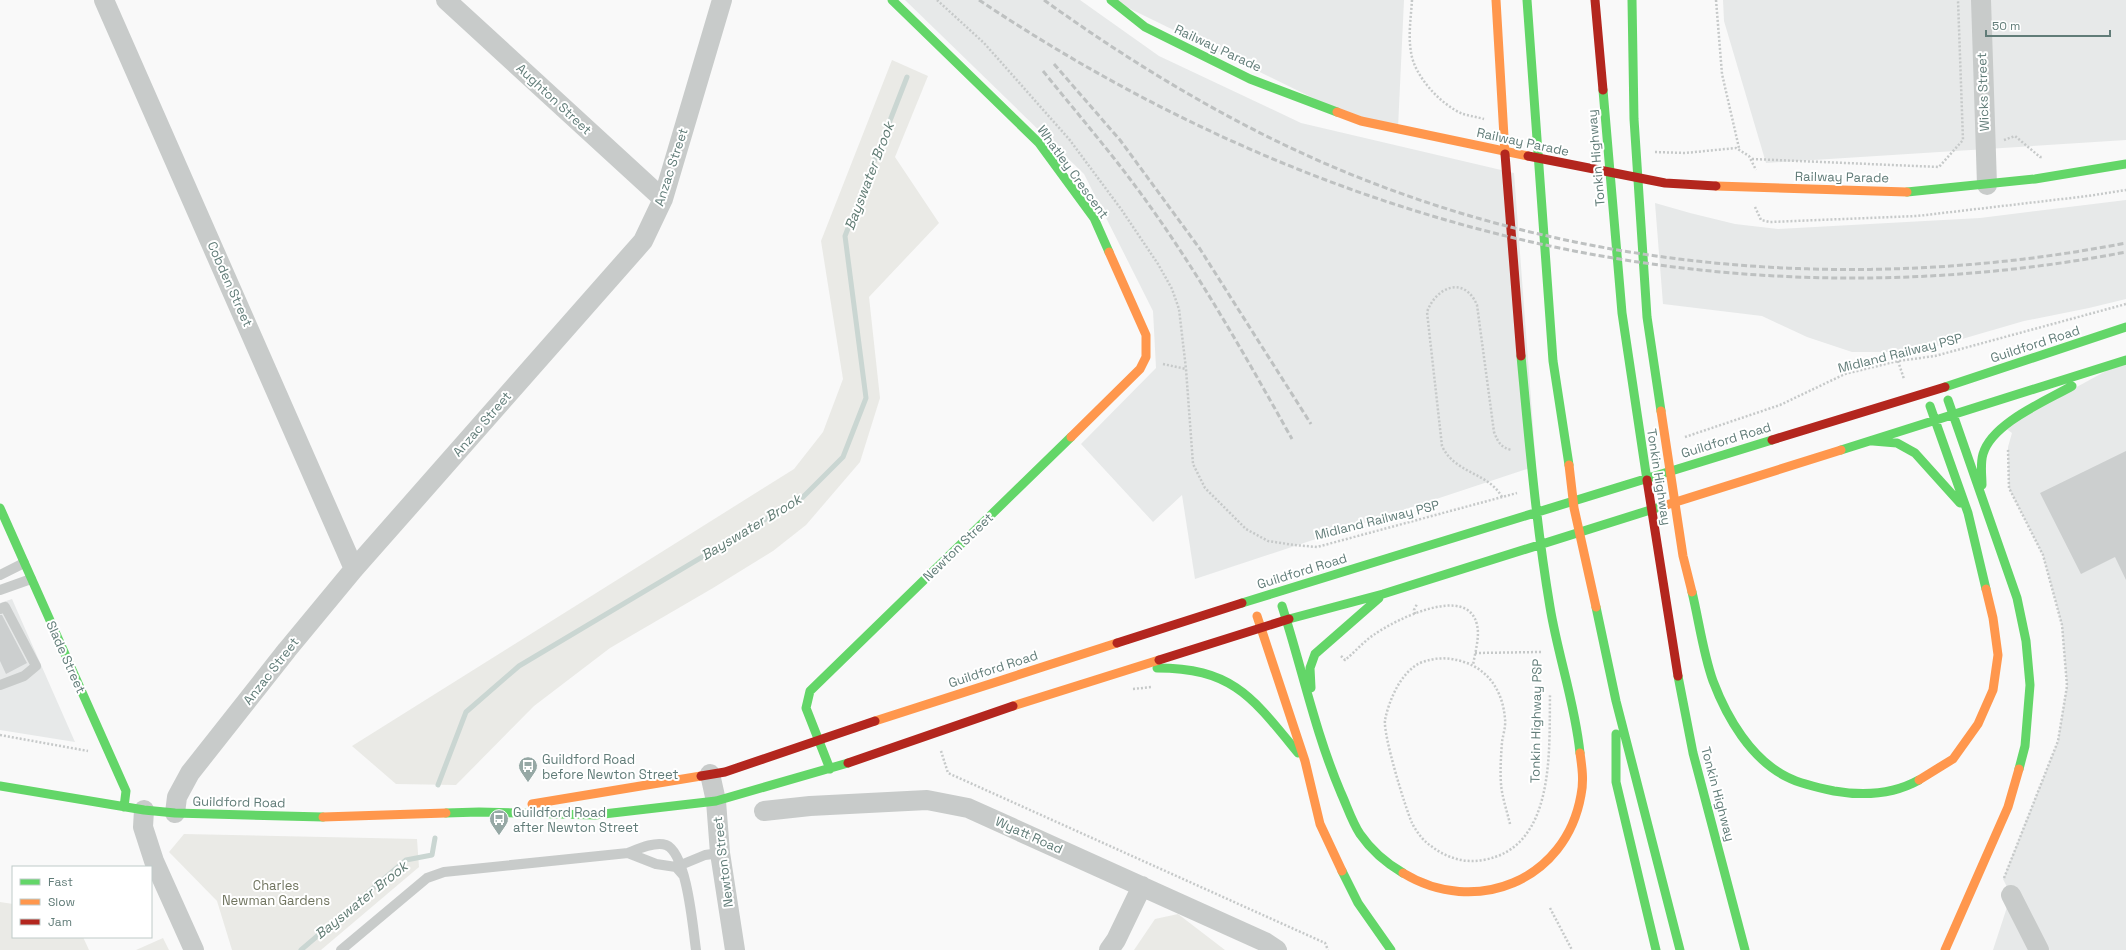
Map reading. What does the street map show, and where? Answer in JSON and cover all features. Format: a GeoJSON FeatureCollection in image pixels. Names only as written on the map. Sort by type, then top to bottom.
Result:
{"type":"FeatureCollection","features":[{"type":"Feature","properties":{"kind":"main road","name":"Whatley Crescent"},"geometry":{"type":"LineString","coordinates":[[892,0],[941,46],[1038,143],[1094,218],[1146,335],[1146,357]]}},
{"type":"Feature","properties":{"kind":"main road","name":"Railway Parade"},"geometry":{"type":"LineString","coordinates":[[1111,0],[1145,27],[1250,79],[1361,121],[1544,160],[1665,183],[1740,187],[1909,192],[1987,184],[2095,170],[2126,164]]}},
{"type":"Feature","properties":{"kind":"main road"},"geometry":{"type":"LineString","coordinates":[[1277,592],[1287,620],[1317,730],[1336,783],[1359,833],[1390,865],[1406,877],[1425,885],[1452,892],[1482,892],[1516,884],[1534,874],[1548,862],[1563,841],[1576,815],[1582,794],[1580,738],[1548,600],[1528,445],[1500,92],[1496,0]]}},
{"type":"Feature","properties":{"kind":"main road"},"geometry":{"type":"LineString","coordinates":[[1527,0],[1532,101],[1553,361],[1565,430],[1574,508],[1616,701],[1680,950]]}},
{"type":"Feature","properties":{"kind":"main road","name":"Tonkin Highway"},"geometry":{"type":"LineString","coordinates":[[1595,0],[1622,313],[1635,409],[1676,669],[1693,753],[1745,950]]}},
{"type":"Feature","properties":{"kind":"main road"},"geometry":{"type":"LineString","coordinates":[[1632,0],[1634,119],[1647,317],[1683,556],[1713,680],[1734,727],[1763,759],[1787,777],[1819,788],[1852,794],[1878,794],[1907,786],[1952,760],[1978,724],[1993,690],[1998,655],[1994,618],[1968,512],[1934,420],[1926,392]]}},
{"type":"Feature","properties":{"kind":"main road","name":"Guildford Road"},"geometry":{"type":"LineString","coordinates":[[479,812],[725,772],[818,739],[1277,592],[1945,387],[2126,327]]}},
{"type":"Feature","properties":{"kind":"main road","name":"Newton Street"},"geometry":{"type":"LineString","coordinates":[[830,769],[806,708],[810,691],[1140,369],[1146,357]]}},
{"type":"Feature","properties":{"kind":"main road","name":"Guildford Road"},"geometry":{"type":"LineString","coordinates":[[0,786],[124,807],[175,813],[336,817],[479,812],[595,815],[716,801],[830,769],[1027,701],[1287,620],[1383,594],[1867,440],[2126,360]]}},
{"type":"Feature","properties":{"kind":"main road"},"geometry":{"type":"LineString","coordinates":[[1982,498],[1983,454],[1989,441],[2004,427],[2104,368]]}},
{"type":"Feature","properties":{"kind":"main road"},"geometry":{"type":"LineString","coordinates":[[1945,387],[2017,598],[2026,641],[2030,685],[2025,746],[2008,807],[1945,950]]}},
{"type":"Feature","properties":{"kind":"main road"},"geometry":{"type":"LineString","coordinates":[[1867,440],[1897,443],[1915,453],[1968,512]]}},
{"type":"Feature","properties":{"kind":"main road","name":"Slade Street"},"geometry":{"type":"LineString","coordinates":[[0,508],[126,791],[124,807]]}},
{"type":"Feature","properties":{"kind":"main road"},"geometry":{"type":"LineString","coordinates":[[1311,705],[1310,668],[1314,654],[1383,594]]}},
{"type":"Feature","properties":{"kind":"main road"},"geometry":{"type":"LineString","coordinates":[[1252,600],[1305,761],[1322,830],[1358,903],[1391,950]]}},
{"type":"Feature","properties":{"kind":"main road"},"geometry":{"type":"LineString","coordinates":[[1126,670],[1191,668],[1226,680],[1244,692],[1260,707],[1305,761]]}},
{"type":"Feature","properties":{"kind":"main road"},"geometry":{"type":"LineString","coordinates":[[1616,701],[1616,782],[1656,950]]}},
{"type":"Feature","properties":{"kind":"street","name":"Cobden Street"},"geometry":{"type":"LineString","coordinates":[[104,0],[354,569]]}},
{"type":"Feature","properties":{"kind":"street","name":"Aughton Street"},"geometry":{"type":"LineString","coordinates":[[446,0],[663,199]]}},
{"type":"Feature","properties":{"kind":"street","name":"Anzac Street"},"geometry":{"type":"LineString","coordinates":[[175,813],[177,797],[190,773],[287,650],[354,569],[643,241],[663,199],[722,0]]}},
{"type":"Feature","properties":{"kind":"street","name":"Wicks Street"},"geometry":{"type":"LineString","coordinates":[[1981,0],[1987,184]]}},
{"type":"Feature","properties":{"kind":"street","name":"Newton Street"},"geometry":{"type":"LineString","coordinates":[[710,774],[716,801],[720,853],[735,950]]}},
{"type":"Feature","properties":{"kind":"street","name":"Wyatt Road"},"geometry":{"type":"LineString","coordinates":[[764,811],[810,806],[927,800],[968,808],[1265,942],[1277,950]]}},
{"type":"Feature","properties":{"kind":"street"},"geometry":{"type":"LineString","coordinates":[[144,810],[143,827],[154,861],[194,950]]}},
{"type":"Feature","properties":{"kind":"street"},"geometry":{"type":"LineString","coordinates":[[1109,950],[1116,940],[1142,886]]}},
{"type":"Feature","properties":{"kind":"street"},"geometry":{"type":"LineString","coordinates":[[2011,895],[2039,950]]}},
{"type":"Feature","properties":{"kind":"lane"},"geometry":{"type":"LineString","coordinates":[[0,575],[24,562]]}},
{"type":"Feature","properties":{"kind":"lane"},"geometry":{"type":"LineString","coordinates":[[0,590],[31,579]]}},
{"type":"Feature","properties":{"kind":"lane"},"geometry":{"type":"LineString","coordinates":[[0,610],[5,607],[36,666],[24,676],[0,685]]}},
{"type":"Feature","properties":{"kind":"lane"},"geometry":{"type":"LineString","coordinates":[[341,950],[427,878],[444,872],[628,853],[643,847],[665,844],[672,848],[680,869],[696,950]]}},
{"type":"Feature","properties":{"kind":"lane"},"geometry":{"type":"LineString","coordinates":[[628,853],[656,864],[680,869],[706,855],[720,853]]}},
{"type":"Feature","properties":{"kind":"path"},"geometry":{"type":"LineString","coordinates":[[1412,0],[1409,35],[1411,54],[1415,65],[1433,93],[1446,103],[1462,113],[1487,120]]}},
{"type":"Feature","properties":{"kind":"path"},"geometry":{"type":"LineString","coordinates":[[1716,0],[1722,74],[1739,148]]}},
{"type":"Feature","properties":{"kind":"path"},"geometry":{"type":"LineString","coordinates":[[1752,159],[1939,167],[1963,140],[1958,0]]}},
{"type":"Feature","properties":{"kind":"path"},"geometry":{"type":"LineString","coordinates":[[1963,140],[1970,142],[1985,142],[2015,136],[2040,157],[2048,156]]}},
{"type":"Feature","properties":{"kind":"path","name":"Midland Railway PSP"},"geometry":{"type":"LineString","coordinates":[[1146,357],[1168,366],[1186,369],[1193,464],[1205,488],[1246,529],[1268,541],[1318,547],[1502,497],[1492,484],[1453,463],[1446,456],[1442,446],[1426,312],[1430,302],[1444,290],[1459,288],[1468,291],[1474,297],[1477,305],[1494,432],[1498,441],[1504,448],[1516,450]]}},
{"type":"Feature","properties":{"kind":"path","name":"Midland Railway PSP"},"geometry":{"type":"LineString","coordinates":[[1685,437],[1780,405],[1845,374],[1898,360],[1935,356],[2126,304]]}},
{"type":"Feature","properties":{"kind":"path"},"geometry":{"type":"LineString","coordinates":[[1328,642],[1345,660],[1373,635],[1396,621],[1444,605],[1465,609],[1473,616],[1478,626],[1473,665]]}},
{"type":"Feature","properties":{"kind":"path"},"geometry":{"type":"LineString","coordinates":[[1475,653],[1548,652]]}},
{"type":"Feature","properties":{"kind":"path","name":"Tonkin Highway PSP"},"geometry":{"type":"LineString","coordinates":[[1510,824],[1501,784],[1501,757],[1506,719],[1501,700],[1491,678],[1473,665],[1452,658],[1440,658],[1420,663],[1409,671],[1399,684],[1390,702],[1385,721],[1386,738],[1412,824],[1425,842],[1442,853],[1458,860],[1473,862],[1489,859],[1511,850],[1524,837],[1536,817],[1546,788],[1550,693]]}},
{"type":"Feature","properties":{"kind":"path"},"geometry":{"type":"LineString","coordinates":[[1128,690],[1156,686]]}},
{"type":"Feature","properties":{"kind":"path"},"geometry":{"type":"LineString","coordinates":[[0,735],[110,755]]}},
{"type":"Feature","properties":{"kind":"path"},"geometry":{"type":"LineString","coordinates":[[940,750],[948,773],[1325,943],[1328,950]]}},
{"type":"Feature","properties":{"kind":"path"},"geometry":{"type":"LineString","coordinates":[[1550,908],[1572,950]]}},
{"type":"Feature","properties":{"kind":"shaded area"},"geometry":{"type":"Polygon","coordinates":[[[905,0],[1080,0],[1159,56],[1301,123],[1514,173],[1536,466],[1195,579],[1182,495],[1153,522],[1081,444],[1156,368],[1153,311],[1084,174],[905,0]]]}},
{"type":"Feature","properties":{"kind":"shaded area"},"geometry":{"type":"Polygon","coordinates":[[[1112,0],[1404,0],[1398,128],[1362,122],[1112,0]]]}},
{"type":"Feature","properties":{"kind":"shaded area"},"geometry":{"type":"Polygon","coordinates":[[[1723,0],[2126,0],[2126,140],[1766,163],[1724,21],[1723,0]]]}},
{"type":"Feature","properties":{"kind":"shaded area"},"geometry":{"type":"Polygon","coordinates":[[[2126,200],[2126,299],[2024,321],[1931,348],[1894,352],[1852,352],[1807,337],[1762,316],[1663,304],[1655,203],[1735,224],[1778,229],[1980,218],[2126,200]]]}},
{"type":"Feature","properties":{"kind":"shaded area"},"geometry":{"type":"Polygon","coordinates":[[[2126,360],[2126,950],[1993,950],[2011,895],[2003,879],[2058,741],[2067,686],[2062,625],[2043,555],[2009,488],[2008,447],[2012,433],[2004,427],[2126,360]]]}},
{"type":"Feature","properties":{"kind":"shaded area"},"geometry":{"type":"Polygon","coordinates":[[[12,599],[75,742],[0,730],[0,603],[12,599]]]}},
{"type":"Feature","properties":{"kind":"green space"},"geometry":{"type":"Polygon","coordinates":[[[892,60],[928,76],[895,157],[939,223],[869,297],[880,398],[860,462],[806,525],[773,551],[610,648],[534,706],[456,785],[396,784],[352,746],[794,469],[823,432],[843,379],[821,241],[892,60]]]}},
{"type":"Feature","properties":{"kind":"green space","name":"Charles Newman Gardens"},"geometry":{"type":"Polygon","coordinates":[[[184,834],[417,839],[419,867],[321,950],[232,950],[217,901],[169,852],[184,834]]]}},
{"type":"Feature","properties":{"kind":"green space"},"geometry":{"type":"Polygon","coordinates":[[[0,902],[12,904],[12,938],[83,938],[89,950],[0,950],[0,902]]]}},
{"type":"Feature","properties":{"kind":"green space"},"geometry":{"type":"Polygon","coordinates":[[[1178,914],[1225,950],[1134,950],[1155,919],[1178,914]]]}},
{"type":"Feature","properties":{"kind":"green space"},"geometry":{"type":"Polygon","coordinates":[[[163,938],[169,950],[136,950],[163,938]]]}},
{"type":"Feature","properties":{"kind":"building"},"geometry":{"type":"Polygon","coordinates":[[[2126,451],[2126,580],[2115,557],[2081,574],[2040,493],[2126,451]]]}},
{"type":"Feature","properties":{"kind":"building"},"geometry":{"type":"Polygon","coordinates":[[[0,615],[2,615],[27,663],[6,674],[0,661],[0,615]]]}},
{"type":"Feature","properties":{"kind":"waterway","name":"Bayswater Brook"},"geometry":{"type":"LineString","coordinates":[[438,785],[466,712],[519,666],[803,497],[843,457],[866,398],[845,236],[907,77]]}},
{"type":"Feature","properties":{"kind":"waterway","name":"Bayswater Brook"},"geometry":{"type":"LineString","coordinates":[[301,950],[406,860],[432,855],[435,838]]}},
{"type":"Feature","properties":{"kind":"railway"},"geometry":{"type":"LineString","coordinates":[[979,0],[1110,80],[1245,147],[1385,201],[1528,241],[1674,267],[1823,278],[1974,273],[2126,252]]}},
{"type":"Feature","properties":{"kind":"railway"},"geometry":{"type":"LineString","coordinates":[[1044,0],[1075,22],[1171,84],[1272,139],[1306,155],[1403,194],[1503,225],[1605,248],[1709,262],[1813,269],[1918,268],[2023,259],[2126,243]]}},
{"type":"Feature","properties":{"kind":"railway"},"geometry":{"type":"LineString","coordinates":[[1054,64],[1120,140],[1200,249],[1311,424]]}},
{"type":"Feature","properties":{"kind":"railway"},"geometry":{"type":"LineString","coordinates":[[1043,71],[1098,138],[1153,210],[1216,306],[1292,439]]}},
{"type":"Feature","properties":{"kind":"traffic: fast"},"geometry":{"type":"LineString","coordinates":[[892,0],[1039,143],[1094,218],[1109,252]]}},
{"type":"Feature","properties":{"kind":"traffic: fast"},"geometry":{"type":"LineString","coordinates":[[1111,0],[1145,27],[1250,79],[1337,112]]}},
{"type":"Feature","properties":{"kind":"traffic: fast"},"geometry":{"type":"LineString","coordinates":[[1527,0],[1553,361],[1569,465]]}},
{"type":"Feature","properties":{"kind":"traffic: fast"},"geometry":{"type":"LineString","coordinates":[[1632,0],[1634,119],[1647,317],[1661,411]]}},
{"type":"Feature","properties":{"kind":"traffic: fast"},"geometry":{"type":"LineString","coordinates":[[1603,90],[1622,313],[1647,480]]}},
{"type":"Feature","properties":{"kind":"traffic: fast"},"geometry":{"type":"LineString","coordinates":[[1907,192],[2035,179],[2126,164]]}},
{"type":"Feature","properties":{"kind":"traffic: fast"},"geometry":{"type":"LineString","coordinates":[[1945,387],[2126,327]]}},
{"type":"Feature","properties":{"kind":"traffic: fast"},"geometry":{"type":"LineString","coordinates":[[1521,356],[1533,482],[1545,576],[1553,625],[1578,734],[1580,753]]}},
{"type":"Feature","properties":{"kind":"traffic: fast"},"geometry":{"type":"LineString","coordinates":[[1841,450],[2126,360]]}},
{"type":"Feature","properties":{"kind":"traffic: fast"},"geometry":{"type":"LineString","coordinates":[[1982,485],[1981,466],[1983,454],[1988,443],[1997,432],[2021,414],[2072,386]]}},
{"type":"Feature","properties":{"kind":"traffic: fast"},"geometry":{"type":"LineString","coordinates":[[1948,400],[2017,598],[2026,641],[2030,685],[2025,746],[2019,769]]}},
{"type":"Feature","properties":{"kind":"traffic: fast"},"geometry":{"type":"LineString","coordinates":[[1930,406],[1968,513],[1986,589]]}},
{"type":"Feature","properties":{"kind":"traffic: fast"},"geometry":{"type":"LineString","coordinates":[[830,769],[806,708],[810,691],[1071,437]]}},
{"type":"Feature","properties":{"kind":"traffic: fast"},"geometry":{"type":"LineString","coordinates":[[1242,603],[1772,440]]}},
{"type":"Feature","properties":{"kind":"traffic: fast"},"geometry":{"type":"LineString","coordinates":[[1873,441],[1897,443],[1915,453],[1960,503]]}},
{"type":"Feature","properties":{"kind":"traffic: fast"},"geometry":{"type":"LineString","coordinates":[[1289,619],[1383,594],[1663,506]]}},
{"type":"Feature","properties":{"kind":"traffic: fast"},"geometry":{"type":"LineString","coordinates":[[0,508],[126,791],[124,807]]}},
{"type":"Feature","properties":{"kind":"traffic: fast"},"geometry":{"type":"LineString","coordinates":[[1692,592],[1706,659],[1713,681],[1725,709],[1733,723],[1751,748],[1762,760],[1787,777],[1804,784],[1845,793],[1877,793],[1898,789],[1919,780]]}},
{"type":"Feature","properties":{"kind":"traffic: fast"},"geometry":{"type":"LineString","coordinates":[[1311,688],[1310,668],[1315,654],[1379,598]]}},
{"type":"Feature","properties":{"kind":"traffic: fast"},"geometry":{"type":"LineString","coordinates":[[1282,606],[1316,723],[1332,770],[1352,819],[1364,840],[1374,851],[1403,873]]}},
{"type":"Feature","properties":{"kind":"traffic: fast"},"geometry":{"type":"LineString","coordinates":[[1596,607],[1616,701],[1680,950]]}},
{"type":"Feature","properties":{"kind":"traffic: fast"},"geometry":{"type":"LineString","coordinates":[[1157,668],[1183,669],[1223,680],[1254,702],[1298,753]]}},
{"type":"Feature","properties":{"kind":"traffic: fast"},"geometry":{"type":"LineString","coordinates":[[1678,676],[1693,753],[1745,950]]}},
{"type":"Feature","properties":{"kind":"traffic: fast"},"geometry":{"type":"LineString","coordinates":[[1616,734],[1616,782],[1656,950]]}},
{"type":"Feature","properties":{"kind":"traffic: fast"},"geometry":{"type":"LineString","coordinates":[[446,813],[479,812],[595,815],[716,801],[848,763]]}},
{"type":"Feature","properties":{"kind":"traffic: fast"},"geometry":{"type":"LineString","coordinates":[[0,786],[144,810],[175,813],[323,817]]}},
{"type":"Feature","properties":{"kind":"traffic: fast"},"geometry":{"type":"LineString","coordinates":[[1342,871],[1358,903],[1391,950]]}},
{"type":"Feature","properties":{"kind":"traffic: slow"},"geometry":{"type":"LineString","coordinates":[[1496,0],[1505,154]]}},
{"type":"Feature","properties":{"kind":"traffic: slow"},"geometry":{"type":"LineString","coordinates":[[1337,112],[1361,121],[1528,156]]}},
{"type":"Feature","properties":{"kind":"traffic: slow"},"geometry":{"type":"LineString","coordinates":[[1716,186],[1907,192]]}},
{"type":"Feature","properties":{"kind":"traffic: slow"},"geometry":{"type":"LineString","coordinates":[[1071,437],[1140,369],[1146,357],[1146,335],[1109,252]]}},
{"type":"Feature","properties":{"kind":"traffic: slow"},"geometry":{"type":"LineString","coordinates":[[1661,411],[1683,556],[1692,592]]}},
{"type":"Feature","properties":{"kind":"traffic: slow"},"geometry":{"type":"LineString","coordinates":[[1663,506],[1841,450]]}},
{"type":"Feature","properties":{"kind":"traffic: slow"},"geometry":{"type":"LineString","coordinates":[[1569,465],[1574,508],[1596,607]]}},
{"type":"Feature","properties":{"kind":"traffic: slow"},"geometry":{"type":"LineString","coordinates":[[1919,780],[1953,759],[1978,724],[1993,690],[1998,655],[1993,618],[1986,589]]}},
{"type":"Feature","properties":{"kind":"traffic: slow"},"geometry":{"type":"LineString","coordinates":[[1257,616],[1305,761],[1320,824],[1342,871]]}},
{"type":"Feature","properties":{"kind":"traffic: slow"},"geometry":{"type":"LineString","coordinates":[[875,721],[1117,643]]}},
{"type":"Feature","properties":{"kind":"traffic: slow"},"geometry":{"type":"LineString","coordinates":[[1013,706],[1159,660]]}},
{"type":"Feature","properties":{"kind":"traffic: slow"},"geometry":{"type":"LineString","coordinates":[[1403,873],[1431,886],[1459,891],[1487,890],[1513,883],[1537,869],[1557,850],[1572,825],[1582,790],[1580,753]]}},
{"type":"Feature","properties":{"kind":"traffic: slow"},"geometry":{"type":"LineString","coordinates":[[1945,950],[2008,807],[2019,769]]}},
{"type":"Feature","properties":{"kind":"traffic: slow"},"geometry":{"type":"LineString","coordinates":[[532,804],[701,776]]}},
{"type":"Feature","properties":{"kind":"traffic: slow"},"geometry":{"type":"LineString","coordinates":[[323,817],[446,813]]}},
{"type":"Feature","properties":{"kind":"traffic: jam"},"geometry":{"type":"LineString","coordinates":[[1595,0],[1603,90]]}},
{"type":"Feature","properties":{"kind":"traffic: jam"},"geometry":{"type":"LineString","coordinates":[[1505,154],[1521,356]]}},
{"type":"Feature","properties":{"kind":"traffic: jam"},"geometry":{"type":"LineString","coordinates":[[1528,156],[1665,183],[1716,186]]}},
{"type":"Feature","properties":{"kind":"traffic: jam"},"geometry":{"type":"LineString","coordinates":[[1772,440],[1945,387]]}},
{"type":"Feature","properties":{"kind":"traffic: jam"},"geometry":{"type":"LineString","coordinates":[[1647,480],[1678,676]]}},
{"type":"Feature","properties":{"kind":"traffic: jam"},"geometry":{"type":"LineString","coordinates":[[1117,643],[1242,603]]}},
{"type":"Feature","properties":{"kind":"traffic: jam"},"geometry":{"type":"LineString","coordinates":[[1159,660],[1289,619]]}},
{"type":"Feature","properties":{"kind":"traffic: jam"},"geometry":{"type":"LineString","coordinates":[[848,763],[1013,706]]}},
{"type":"Feature","properties":{"kind":"traffic: jam"},"geometry":{"type":"LineString","coordinates":[[701,776],[725,772],[875,721]]}},
{"type":"Feature","properties":{"kind":"place","name":"Guildford Road before Newton Street"},"geometry":{"type":"Point","coordinates":[528,783]}},
{"type":"Feature","properties":{"kind":"place","name":"Guildford Road after Newton Street"},"geometry":{"type":"Point","coordinates":[499,836]}}]}
